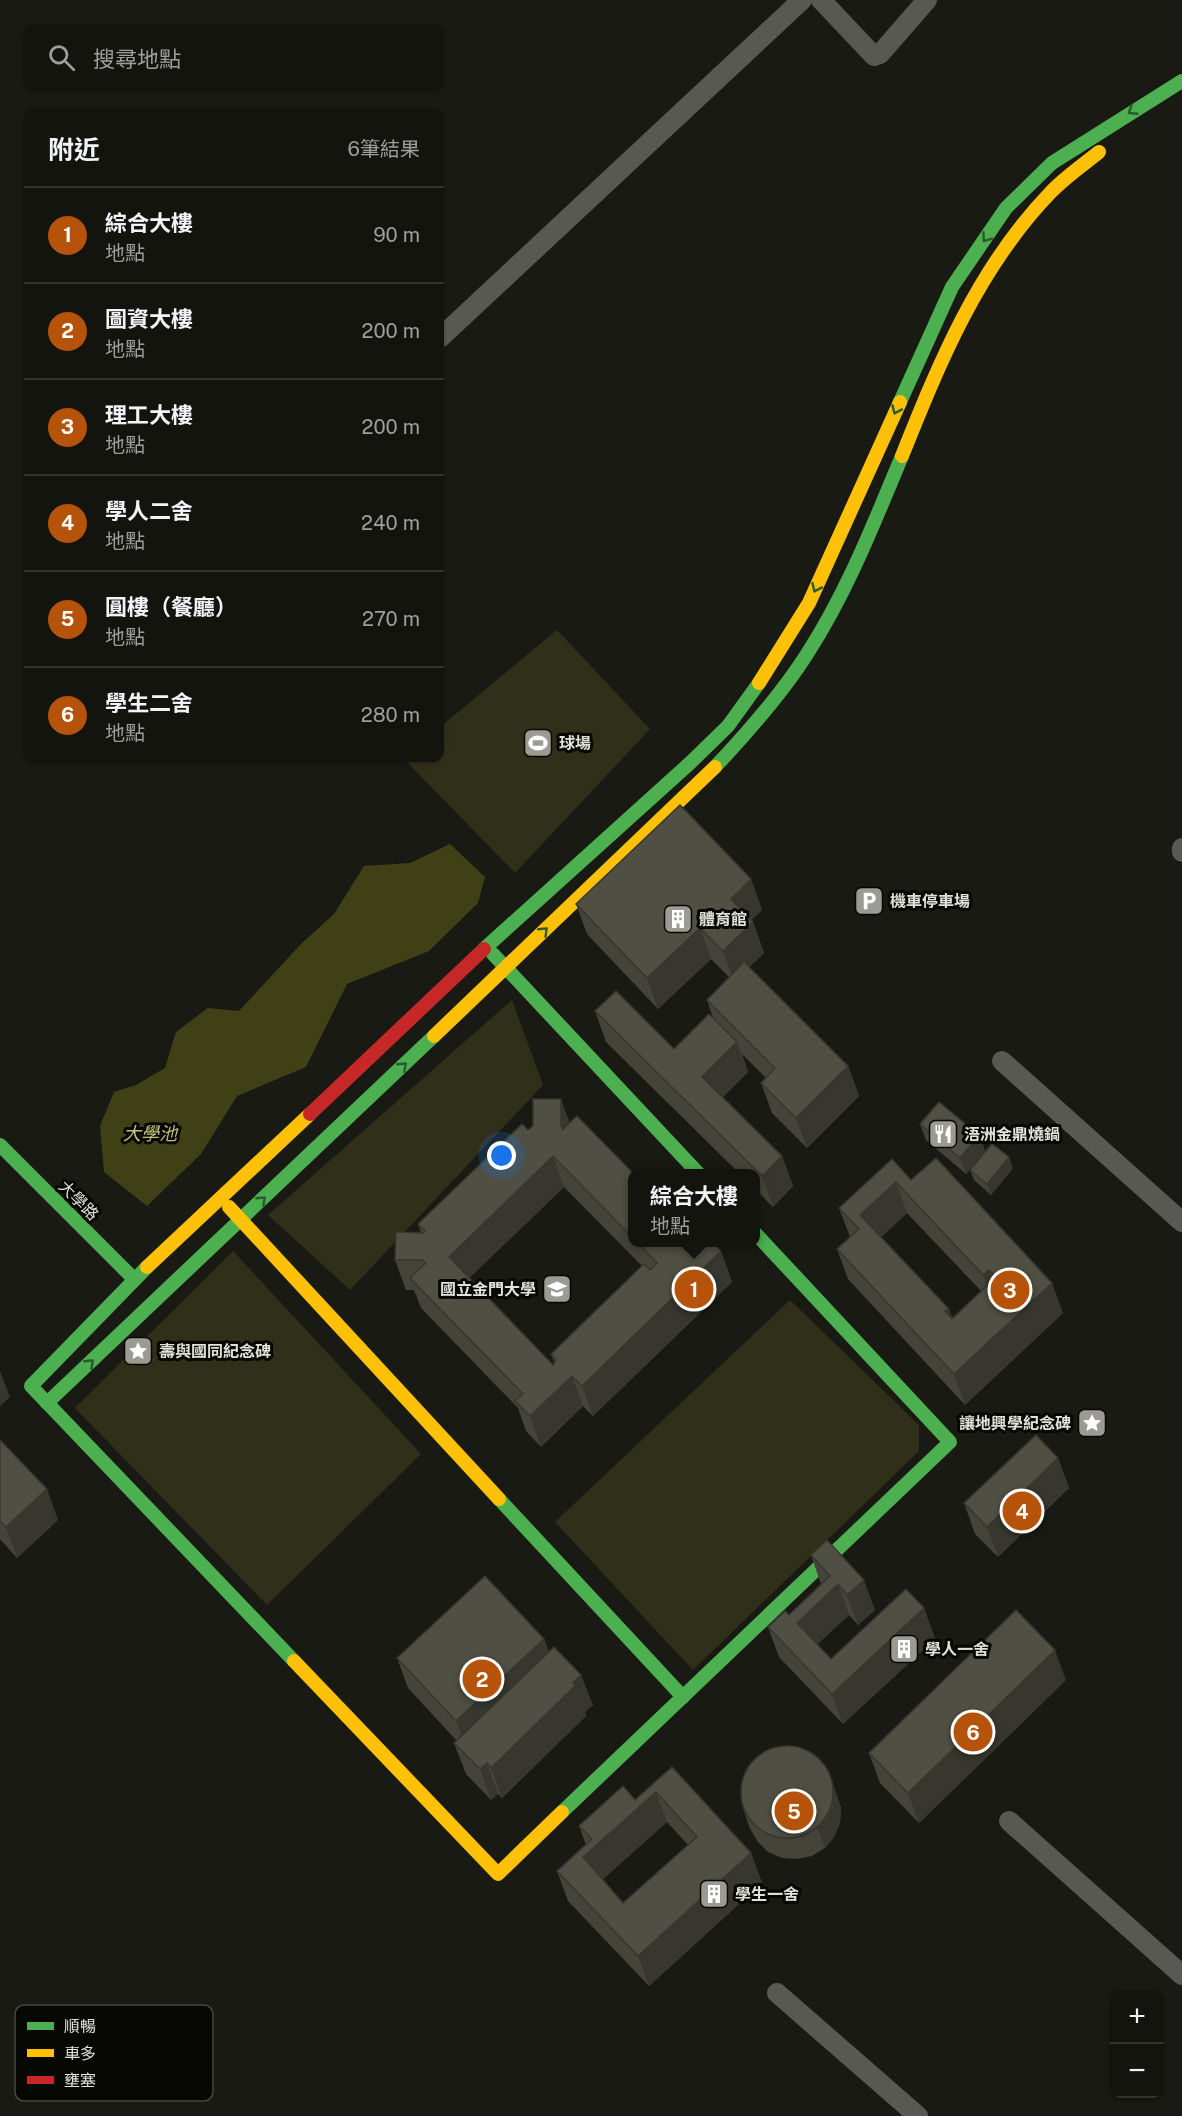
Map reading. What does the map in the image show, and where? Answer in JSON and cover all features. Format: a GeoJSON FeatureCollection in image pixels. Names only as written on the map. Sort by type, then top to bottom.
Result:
{"type":"FeatureCollection","features":[{"type":"Feature","properties":{"kind":"street"},"geometry":{"type":"LineString","coordinates":[[444,334],[802,0]]}},
{"type":"Feature","properties":{"kind":"street"},"geometry":{"type":"LineString","coordinates":[[821,0],[874,56],[880,54],[927,0]]}},
{"type":"Feature","properties":{"kind":"street"},"geometry":{"type":"LineString","coordinates":[[760,1238],[950,1442],[498,1874],[31,1386],[134,1279],[487,947],[728,726],[763,677],[809,603],[952,287],[1006,208],[1052,163],[1182,81]]}},
{"type":"Feature","properties":{"kind":"street"},"geometry":{"type":"LineString","coordinates":[[47,1403],[697,786],[770,705],[807,653],[858,557],[925,395],[963,312],[988,267],[1021,224],[1052,193],[1085,162],[1136,127]]}},
{"type":"Feature","properties":{"kind":"street"},"geometry":{"type":"LineString","coordinates":[[487,947],[695,1169]]}},
{"type":"Feature","properties":{"kind":"street"},"geometry":{"type":"LineString","coordinates":[[1002,1061],[1182,1222]]}},
{"type":"Feature","properties":{"kind":"street","name":"大學路"},"geometry":{"type":"LineString","coordinates":[[0,1145],[134,1279]]}},
{"type":"Feature","properties":{"kind":"street"},"geometry":{"type":"LineString","coordinates":[[221,1199],[683,1697]]}},
{"type":"Feature","properties":{"kind":"street"},"geometry":{"type":"LineString","coordinates":[[1009,1821],[1182,1975]]}},
{"type":"Feature","properties":{"kind":"street"},"geometry":{"type":"LineString","coordinates":[[777,1993],[918,2116]]}},
{"type":"Feature","properties":{"kind":"shaded area","name":"球場"},"geometry":{"type":"Polygon","coordinates":[[[557,630],[650,729],[515,873],[407,762],[444,762],[444,724],[557,630]]]}},
{"type":"Feature","properties":{"kind":"shaded area"},"geometry":{"type":"Polygon","coordinates":[[[512,1000],[543,1085],[350,1290],[268,1215],[512,1000]]]}},
{"type":"Feature","properties":{"kind":"shaded area"},"geometry":{"type":"Polygon","coordinates":[[[233,1251],[421,1454],[267,1605],[75,1408],[233,1251]]]}},
{"type":"Feature","properties":{"kind":"shaded area"},"geometry":{"type":"Polygon","coordinates":[[[790,1300],[919,1425],[919,1451],[693,1670],[555,1522],[790,1300]]]}},
{"type":"Feature","properties":{"kind":"water","name":"大學池"},"geometry":{"type":"Polygon","coordinates":[[[450,844],[485,877],[478,903],[429,951],[347,984],[306,1067],[237,1096],[201,1154],[147,1206],[104,1172],[100,1126],[114,1092],[136,1085],[165,1068],[176,1032],[208,1008],[239,1011],[301,944],[334,914],[364,866],[410,863],[450,844]]]}},
{"type":"Feature","properties":{"kind":"building","name":"體育館"},"geometry":{"type":"Polygon","coordinates":[[[680,805],[751,879],[731,899],[753,922],[723,951],[700,928],[647,978],[576,904],[680,805]]]}},
{"type":"Feature","properties":{"kind":"building"},"geometry":{"type":"Polygon","coordinates":[[[744,962],[848,1066],[796,1118],[761,1083],[775,1068],[707,1000],[744,962]]]}},
{"type":"Feature","properties":{"kind":"building"},"geometry":{"type":"Polygon","coordinates":[[[616,991],[674,1049],[709,1014],[737,1042],[702,1077],[782,1156],[762,1176],[760,1169],[755,1169],[595,1011],[616,991]]]}},
{"type":"Feature","properties":{"kind":"building"},"geometry":{"type":"Polygon","coordinates":[[[533,1099],[561,1099],[563,1129],[577,1116],[629,1169],[628,1233],[553,1156],[449,1257],[553,1365],[556,1360],[551,1354],[644,1264],[650,1270],[657,1263],[642,1247],[717,1247],[721,1251],[582,1386],[572,1376],[530,1416],[515,1401],[523,1394],[410,1278],[426,1263],[423,1260],[395,1260],[396,1232],[423,1233],[425,1231],[418,1224],[522,1124],[528,1130],[533,1126],[533,1099]]]}},
{"type":"Feature","properties":{"kind":"building"},"geometry":{"type":"Polygon","coordinates":[[[939,1102],[979,1135],[960,1158],[920,1124],[939,1102]]]}},
{"type":"Feature","properties":{"kind":"building"},"geometry":{"type":"Polygon","coordinates":[[[992,1144],[1009,1157],[987,1184],[970,1170],[992,1144]]]}},
{"type":"Feature","properties":{"kind":"building"},"geometry":{"type":"Polygon","coordinates":[[[936,1158],[1052,1283],[954,1374],[837,1249],[859,1229],[839,1208],[892,1159],[911,1180],[936,1158]],[[896,1182],[860,1215],[949,1309],[945,1311],[952,1319],[996,1277],[989,1270],[983,1275],[896,1182]]]}},
{"type":"Feature","properties":{"kind":"building"},"geometry":{"type":"Polygon","coordinates":[[[1036,1435],[1058,1458],[987,1527],[964,1503],[1036,1435]]]}},
{"type":"Feature","properties":{"kind":"building"},"geometry":{"type":"Polygon","coordinates":[[[0,1440],[47,1489],[6,1527],[0,1521],[0,1440]]]}},
{"type":"Feature","properties":{"kind":"building"},"geometry":{"type":"Polygon","coordinates":[[[827,1540],[864,1580],[847,1595],[838,1584],[797,1623],[831,1659],[906,1589],[924,1608],[832,1694],[768,1627],[785,1611],[789,1615],[830,1576],[811,1555],[827,1540]]]}},
{"type":"Feature","properties":{"kind":"building"},"geometry":{"type":"Polygon","coordinates":[[[485,1576],[544,1639],[456,1721],[397,1658],[485,1576]]]}},
{"type":"Feature","properties":{"kind":"building"},"geometry":{"type":"Polygon","coordinates":[[[1016,1610],[1055,1650],[908,1793],[869,1753],[1016,1610]]]}},
{"type":"Feature","properties":{"kind":"building"},"geometry":{"type":"Polygon","coordinates":[[[554,1647],[581,1675],[573,1683],[575,1686],[491,1768],[487,1763],[480,1769],[454,1743],[554,1647]]]}},
{"type":"Feature","properties":{"kind":"building"},"geometry":{"type":"Polygon","coordinates":[[[787,1746],[805,1749],[820,1759],[830,1774],[833,1792],[830,1810],[820,1825],[805,1835],[787,1838],[769,1835],[754,1825],[744,1810],[741,1792],[744,1774],[754,1759],[769,1749],[787,1746]]]}},
{"type":"Feature","properties":{"kind":"building"},"geometry":{"type":"Polygon","coordinates":[[[672,1767],[751,1853],[638,1956],[557,1871],[592,1839],[579,1826],[623,1786],[635,1800],[672,1767]],[[656,1792],[583,1857],[623,1903],[697,1837],[656,1792]]]}},
{"type":"Feature","properties":{"kind":"traffic: fast"},"geometry":{"type":"LineString","coordinates":[[900,402],[952,287],[1006,208],[1052,163],[1182,81]]}},
{"type":"Feature","properties":{"kind":"traffic: fast"},"geometry":{"type":"LineString","coordinates":[[715,767],[775,699],[821,630],[859,557],[902,456]]}},
{"type":"Feature","properties":{"kind":"traffic: fast"},"geometry":{"type":"LineString","coordinates":[[484,949],[690,763],[728,726],[759,683]]}},
{"type":"Feature","properties":{"kind":"traffic: fast"},"geometry":{"type":"LineString","coordinates":[[493,954],[694,1169]]}},
{"type":"Feature","properties":{"kind":"traffic: fast"},"geometry":{"type":"LineString","coordinates":[[47,1403],[434,1036]]}},
{"type":"Feature","properties":{"kind":"traffic: fast"},"geometry":{"type":"LineString","coordinates":[[0,1145],[134,1279]]}},
{"type":"Feature","properties":{"kind":"traffic: fast"},"geometry":{"type":"LineString","coordinates":[[562,1812],[950,1442],[760,1238]]}},
{"type":"Feature","properties":{"kind":"traffic: fast"},"geometry":{"type":"LineString","coordinates":[[147,1267],[31,1386],[294,1661]]}},
{"type":"Feature","properties":{"kind":"traffic: fast"},"geometry":{"type":"LineString","coordinates":[[499,1499],[683,1697]]}},
{"type":"Feature","properties":{"kind":"traffic: slow"},"geometry":{"type":"LineString","coordinates":[[902,456],[931,385],[963,317],[1002,252],[1050,193],[1099,152]]}},
{"type":"Feature","properties":{"kind":"traffic: slow"},"geometry":{"type":"LineString","coordinates":[[759,683],[809,603],[900,402]]}},
{"type":"Feature","properties":{"kind":"traffic: slow"},"geometry":{"type":"LineString","coordinates":[[434,1036],[715,767]]}},
{"type":"Feature","properties":{"kind":"traffic: slow"},"geometry":{"type":"LineString","coordinates":[[147,1267],[310,1114]]}},
{"type":"Feature","properties":{"kind":"traffic: slow"},"geometry":{"type":"LineString","coordinates":[[229,1207],[499,1499]]}},
{"type":"Feature","properties":{"kind":"traffic: slow"},"geometry":{"type":"LineString","coordinates":[[294,1661],[498,1874],[562,1812]]}},
{"type":"Feature","properties":{"kind":"traffic: jam"},"geometry":{"type":"LineString","coordinates":[[310,1114],[484,949]]}},
{"type":"Feature","properties":{"kind":"place","name":"球場"},"geometry":{"type":"Point","coordinates":[538,743]}},
{"type":"Feature","properties":{"kind":"place","name":"機車停車場"},"geometry":{"type":"Point","coordinates":[869,901]}},
{"type":"Feature","properties":{"kind":"place","name":"體育館"},"geometry":{"type":"Point","coordinates":[678,919]}},
{"type":"Feature","properties":{"kind":"place","name":"浯洲金鼎燒鍋"},"geometry":{"type":"Point","coordinates":[943,1134]}},
{"type":"Feature","properties":{"kind":"place","name":"國立金門大學"},"geometry":{"type":"Point","coordinates":[557,1289]}},
{"type":"Feature","properties":{"kind":"place","name":"綜合大樓"},"geometry":{"type":"Point","coordinates":[694,1289]}},
{"type":"Feature","properties":{"kind":"place","name":"理工大樓"},"geometry":{"type":"Point","coordinates":[1010,1290]}},
{"type":"Feature","properties":{"kind":"place","name":"壽與國同紀念碑"},"geometry":{"type":"Point","coordinates":[138,1351]}},
{"type":"Feature","properties":{"kind":"place","name":"讓地興學紀念碑"},"geometry":{"type":"Point","coordinates":[1092,1423]}},
{"type":"Feature","properties":{"kind":"place","name":"學人二舍"},"geometry":{"type":"Point","coordinates":[1022,1511]}},
{"type":"Feature","properties":{"kind":"place","name":"學人一舍"},"geometry":{"type":"Point","coordinates":[904,1649]}},
{"type":"Feature","properties":{"kind":"place","name":"圖資大樓"},"geometry":{"type":"Point","coordinates":[482,1679]}},
{"type":"Feature","properties":{"kind":"place","name":"學生二舍"},"geometry":{"type":"Point","coordinates":[973,1732]}},
{"type":"Feature","properties":{"kind":"place","name":"圓樓（餐廳）"},"geometry":{"type":"Point","coordinates":[794,1811]}},
{"type":"Feature","properties":{"kind":"place","name":"學生一舍"},"geometry":{"type":"Point","coordinates":[714,1894]}}]}
